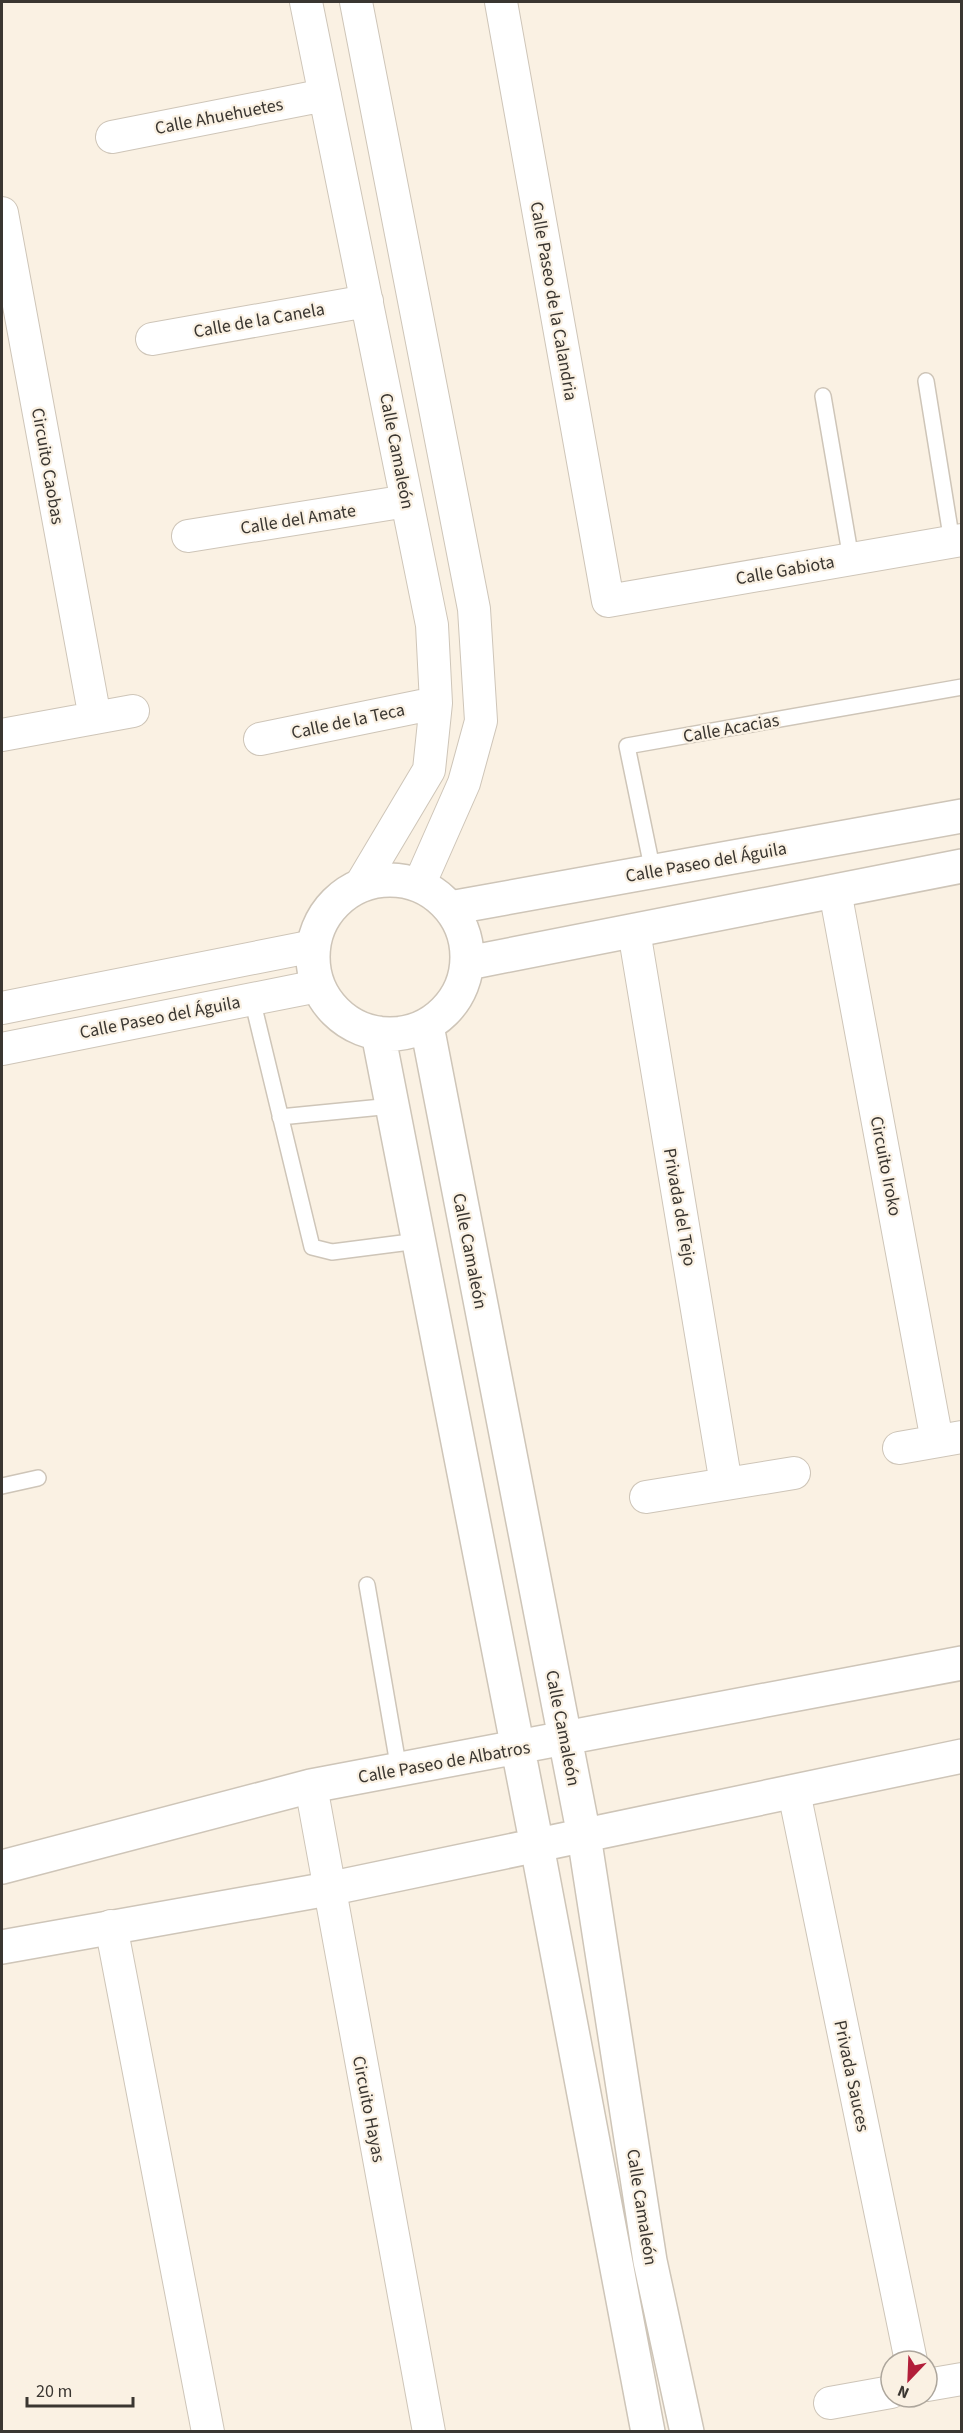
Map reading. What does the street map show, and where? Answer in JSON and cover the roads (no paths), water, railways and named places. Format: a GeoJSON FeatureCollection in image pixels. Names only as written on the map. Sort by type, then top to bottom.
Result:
{"type":"FeatureCollection","features":[{"type":"Feature","properties":{"kind":"street","name":"Calle Camaleón"},"geometry":{"type":"LineString","coordinates":[[306,2],[432,625],[436,703],[429,770],[360,886]]}},
{"type":"Feature","properties":{"kind":"street"},"geometry":{"type":"LineString","coordinates":[[356,2],[474,609],[481,721],[464,783],[419,885]]}},
{"type":"Feature","properties":{"kind":"street","name":"Calle Paseo de la Calandria"},"geometry":{"type":"LineString","coordinates":[[501,2],[608,601]]}},
{"type":"Feature","properties":{"kind":"street","name":"Calle Ahuehuetes"},"geometry":{"type":"LineString","coordinates":[[112,137],[325,95]]}},
{"type":"Feature","properties":{"kind":"street","name":"Circuito Caobas"},"geometry":{"type":"LineString","coordinates":[[2,213],[95,718]]}},
{"type":"Feature","properties":{"kind":"street","name":"Calle de la Canela"},"geometry":{"type":"LineString","coordinates":[[152,339],[367,301]]}},
{"type":"Feature","properties":{"kind":"street","name":"Calle del Amate"},"geometry":{"type":"LineString","coordinates":[[188,536],[407,501]]}},
{"type":"Feature","properties":{"kind":"street","name":"Calle Gabiota"},"geometry":{"type":"LineString","coordinates":[[608,601],[957,541]]}},
{"type":"Feature","properties":{"kind":"street","name":"Calle de la Teca"},"geometry":{"type":"LineString","coordinates":[[260,739],[436,703]]}},
{"type":"Feature","properties":{"kind":"street"},"geometry":{"type":"LineString","coordinates":[[2,735],[133,711]]}},
{"type":"Feature","properties":{"kind":"street","name":"Calle Paseo del Águila"},"geometry":{"type":"LineString","coordinates":[[450,908],[962,816]]}},
{"type":"Feature","properties":{"kind":"street"},"geometry":{"type":"LineString","coordinates":[[468,963],[962,866]]}},
{"type":"Feature","properties":{"kind":"street"},"geometry":{"type":"LineString","coordinates":[[399,880],[419,885],[436,895],[450,908],[461,925],[467,944],[468,963],[464,982],[455,1000],[443,1015],[427,1026],[403,1034],[378,1034],[359,1028],[342,1018],[328,1003],[318,986],[313,966],[314,946],[319,927],[328,910],[343,896],[360,886],[379,881],[399,880]]}},
{"type":"Feature","properties":{"kind":"street","name":"Circuito Iroko"},"geometry":{"type":"LineString","coordinates":[[834,891],[949,1439]]}},
{"type":"Feature","properties":{"kind":"street","name":"Privada del Tejo"},"geometry":{"type":"LineString","coordinates":[[634,931],[726,1484]]}},
{"type":"Feature","properties":{"kind":"street"},"geometry":{"type":"LineString","coordinates":[[2,1008],[314,946]]}},
{"type":"Feature","properties":{"kind":"street","name":"Calle Paseo del Águila"},"geometry":{"type":"LineString","coordinates":[[2,1049],[318,986]]}},
{"type":"Feature","properties":{"kind":"street","name":"Calle Camaleón"},"geometry":{"type":"LineString","coordinates":[[427,1026],[584,1836],[650,2261],[687,2432]]}},
{"type":"Feature","properties":{"kind":"street","name":"Calle Camaleón"},"geometry":{"type":"LineString","coordinates":[[378,1034],[537,1846],[648,2432]]}},
{"type":"Feature","properties":{"kind":"street"},"geometry":{"type":"LineString","coordinates":[[899,1448],[949,1439]]}},
{"type":"Feature","properties":{"kind":"street"},"geometry":{"type":"LineString","coordinates":[[646,1497],[794,1473]]}},
{"type":"Feature","properties":{"kind":"street","name":"Calle Paseo de Albatros"},"geometry":{"type":"LineString","coordinates":[[2,1867],[311,1786],[566,1740],[962,1663]]}},
{"type":"Feature","properties":{"kind":"street"},"geometry":{"type":"LineString","coordinates":[[2,1947],[327,1889],[962,1756]]}},
{"type":"Feature","properties":{"kind":"street","name":"Circuito Hayas"},"geometry":{"type":"LineString","coordinates":[[311,1786],[327,1889],[429,2432]]}},
{"type":"Feature","properties":{"kind":"street","name":"Privada Sauces"},"geometry":{"type":"LineString","coordinates":[[794,1792],[909,2349]]}},
{"type":"Feature","properties":{"kind":"street"},"geometry":{"type":"LineString","coordinates":[[111,1926],[208,2432]]}},
{"type":"Feature","properties":{"kind":"street"},"geometry":{"type":"LineString","coordinates":[[939,2383],[962,2379]]}},
{"type":"Feature","properties":{"kind":"street"},"geometry":{"type":"LineString","coordinates":[[830,2403],[879,2394]]}},
{"type":"Feature","properties":{"kind":"lane"},"geometry":{"type":"LineString","coordinates":[[926,381],[957,541]]}},
{"type":"Feature","properties":{"kind":"lane"},"geometry":{"type":"LineString","coordinates":[[823,396],[851,559]]}},
{"type":"Feature","properties":{"kind":"lane","name":"Calle Acacias"},"geometry":{"type":"LineString","coordinates":[[653,872],[627,746],[962,687]]}},
{"type":"Feature","properties":{"kind":"lane"},"geometry":{"type":"LineString","coordinates":[[252,999],[312,1246],[333,1252],[418,1242]]}},
{"type":"Feature","properties":{"kind":"lane"},"geometry":{"type":"LineString","coordinates":[[280,1117],[392,1106]]}},
{"type":"Feature","properties":{"kind":"lane"},"geometry":{"type":"LineString","coordinates":[[2,1486],[38,1478]]}},
{"type":"Feature","properties":{"kind":"lane"},"geometry":{"type":"LineString","coordinates":[[367,1585],[399,1770]]}}]}
